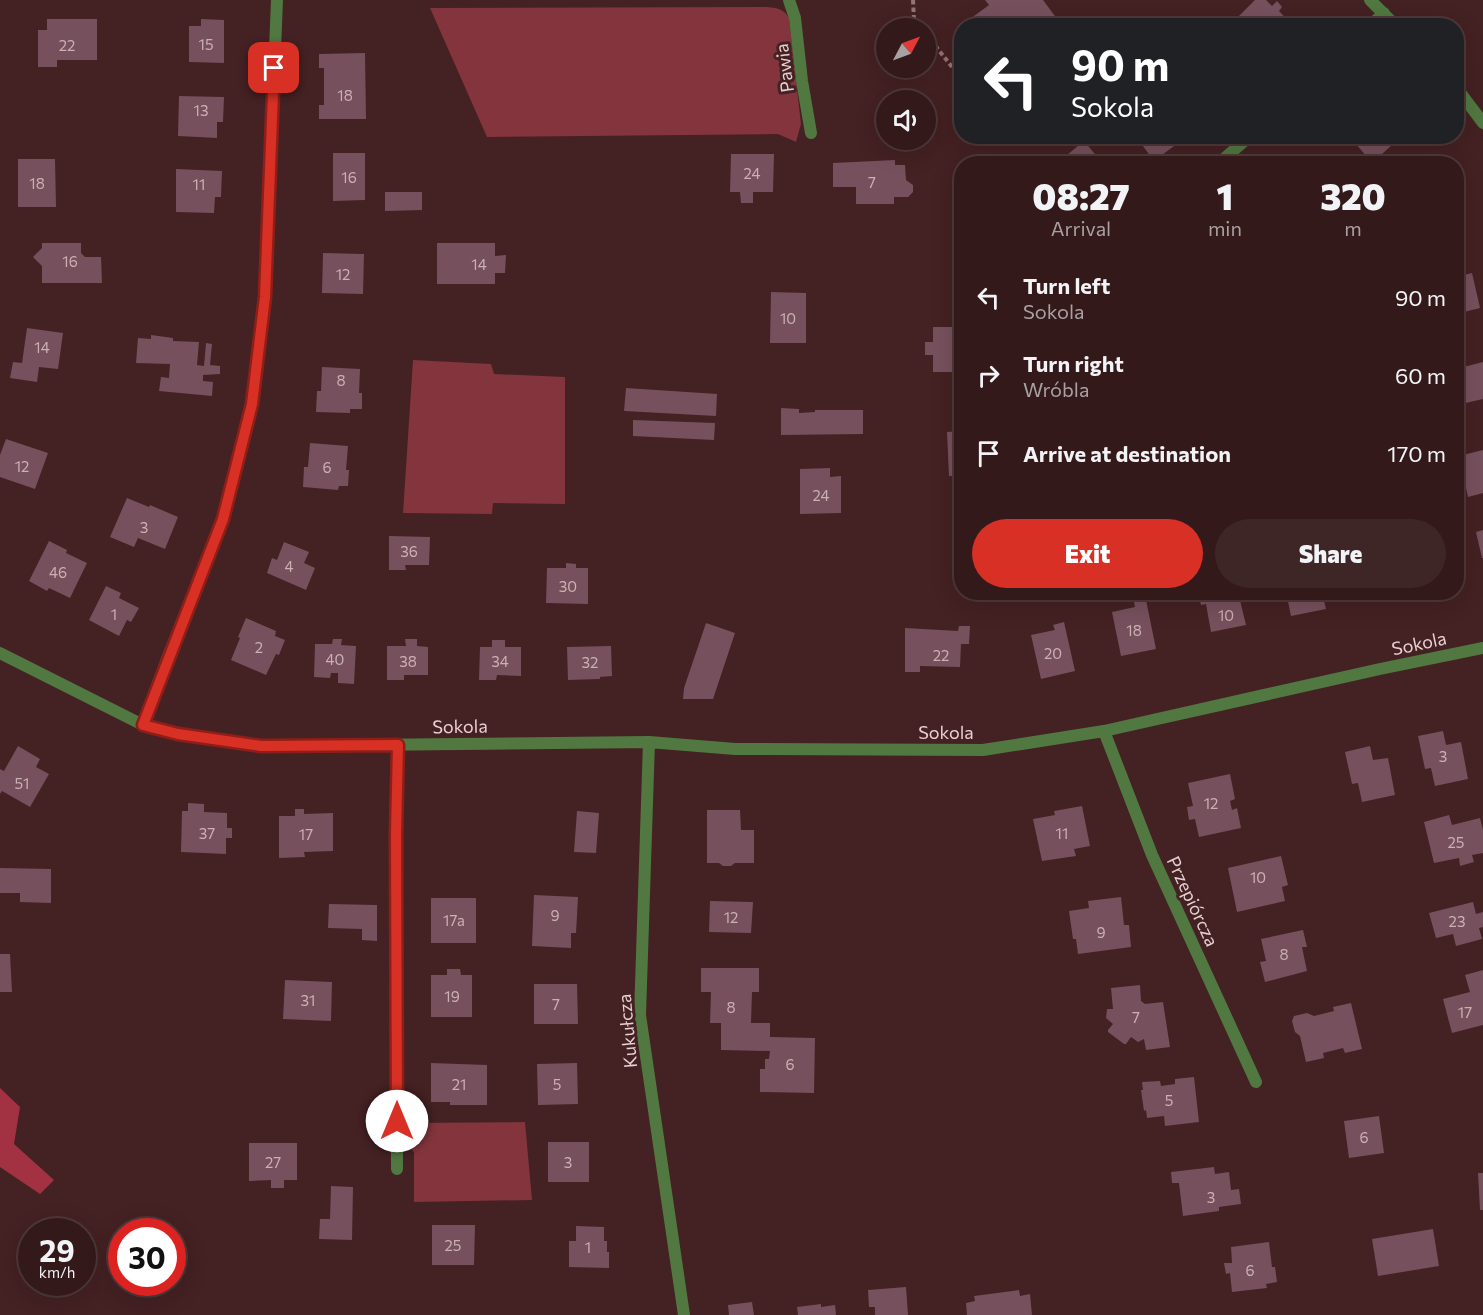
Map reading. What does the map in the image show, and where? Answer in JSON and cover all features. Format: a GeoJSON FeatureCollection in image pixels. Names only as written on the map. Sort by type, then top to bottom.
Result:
{"type":"FeatureCollection","features":[{"type":"Feature","properties":{"kind":"street"},"geometry":{"type":"LineString","coordinates":[[143,725],[223,519],[252,404],[265,297],[277,0]]}},
{"type":"Feature","properties":{"kind":"street","name":"Pawia"},"geometry":{"type":"LineString","coordinates":[[789,0],[795,18],[811,133]]}},
{"type":"Feature","properties":{"kind":"street"},"geometry":{"type":"LineString","coordinates":[[1370,0],[1389,18]]}},
{"type":"Feature","properties":{"kind":"street"},"geometry":{"type":"LineString","coordinates":[[1379,18],[1384,13]]}},
{"type":"Feature","properties":{"kind":"street"},"geometry":{"type":"LineString","coordinates":[[1464,98],[1483,123]]}},
{"type":"Feature","properties":{"kind":"street"},"geometry":{"type":"LineString","coordinates":[[1227,156],[1241,144]]}},
{"type":"Feature","properties":{"kind":"street","name":"Sokola"},"geometry":{"type":"LineString","coordinates":[[0,653],[143,725],[178,734],[261,746],[649,742],[735,749],[983,750],[1104,731],[1374,670],[1483,648]]}},
{"type":"Feature","properties":{"kind":"street","name":"Przepiórcza"},"geometry":{"type":"LineString","coordinates":[[1104,731],[1152,855],[1256,1082]]}},
{"type":"Feature","properties":{"kind":"street","name":"Kukułcza"},"geometry":{"type":"LineString","coordinates":[[649,742],[640,1015],[684,1315]]}},
{"type":"Feature","properties":{"kind":"street"},"geometry":{"type":"LineString","coordinates":[[397,1169],[398,745]]}},
{"type":"Feature","properties":{"kind":"path"},"geometry":{"type":"LineString","coordinates":[[913,0],[914,18]]}},
{"type":"Feature","properties":{"kind":"path"},"geometry":{"type":"LineString","coordinates":[[936,47],[954,69]]}},
{"type":"Feature","properties":{"kind":"shaded area"},"geometry":{"type":"Polygon","coordinates":[[[766,7],[779,9],[789,18],[801,124],[796,142],[778,134],[487,137],[430,8],[766,7]]]}},
{"type":"Feature","properties":{"kind":"shaded area"},"geometry":{"type":"Polygon","coordinates":[[[413,360],[491,364],[494,374],[565,377],[565,504],[493,503],[492,514],[403,513],[413,360]]]}},
{"type":"Feature","properties":{"kind":"shaded area"},"geometry":{"type":"Polygon","coordinates":[[[0,1088],[20,1107],[14,1144],[54,1180],[40,1194],[0,1167],[0,1088]]]}},
{"type":"Feature","properties":{"kind":"shaded area"},"geometry":{"type":"Polygon","coordinates":[[[525,1122],[532,1200],[414,1202],[414,1152],[408,1146],[407,1123],[525,1122]]]}},
{"type":"Feature","properties":{"kind":"building"},"geometry":{"type":"Polygon","coordinates":[[[985,0],[1043,0],[1056,18],[971,18],[989,5],[985,0]]]}},
{"type":"Feature","properties":{"kind":"building"},"geometry":{"type":"Polygon","coordinates":[[[1255,0],[1266,0],[1272,6],[1277,1],[1282,7],[1279,11],[1286,18],[1237,18],[1255,0]]]}},
{"type":"Feature","properties":{"kind":"building"},"geometry":{"type":"Polygon","coordinates":[[[47,19],[97,19],[97,60],[57,60],[57,67],[38,67],[38,30],[47,30],[47,19]]]}},
{"type":"Feature","properties":{"kind":"building"},"geometry":{"type":"Polygon","coordinates":[[[201,19],[224,20],[224,63],[189,62],[189,26],[201,26],[201,19]]]}},
{"type":"Feature","properties":{"kind":"building"},"geometry":{"type":"Polygon","coordinates":[[[365,53],[366,119],[319,119],[319,105],[324,105],[324,68],[319,68],[319,54],[365,53]]]}},
{"type":"Feature","properties":{"kind":"building"},"geometry":{"type":"Polygon","coordinates":[[[179,96],[224,97],[223,122],[217,122],[217,138],[178,136],[179,96]]]}},
{"type":"Feature","properties":{"kind":"building"},"geometry":{"type":"Polygon","coordinates":[[[1080,144],[1086,144],[1096,156],[1066,156],[1080,144]]]}},
{"type":"Feature","properties":{"kind":"building"},"geometry":{"type":"Polygon","coordinates":[[[1141,144],[1177,144],[1161,156],[1150,156],[1141,144]]]}},
{"type":"Feature","properties":{"kind":"building"},"geometry":{"type":"Polygon","coordinates":[[[1356,144],[1393,144],[1380,156],[1366,156],[1356,144]]]}},
{"type":"Feature","properties":{"kind":"building"},"geometry":{"type":"Polygon","coordinates":[[[333,153],[365,153],[365,200],[333,201],[333,153]]]}},
{"type":"Feature","properties":{"kind":"building"},"geometry":{"type":"Polygon","coordinates":[[[731,154],[774,154],[773,192],[753,192],[753,203],[741,203],[740,192],[730,192],[731,154]]]}},
{"type":"Feature","properties":{"kind":"building"},"geometry":{"type":"Polygon","coordinates":[[[18,159],[55,159],[56,207],[18,207],[18,159]]]}},
{"type":"Feature","properties":{"kind":"building"},"geometry":{"type":"Polygon","coordinates":[[[895,160],[895,165],[905,165],[906,180],[913,185],[913,192],[908,197],[894,197],[894,204],[856,204],[856,187],[833,187],[833,163],[895,160]]]}},
{"type":"Feature","properties":{"kind":"building"},"geometry":{"type":"Polygon","coordinates":[[[176,169],[222,171],[221,197],[215,197],[214,213],[176,212],[176,169]]]}},
{"type":"Feature","properties":{"kind":"building"},"geometry":{"type":"Polygon","coordinates":[[[385,192],[422,192],[422,210],[385,211],[385,192]]]}},
{"type":"Feature","properties":{"kind":"building"},"geometry":{"type":"Polygon","coordinates":[[[42,243],[81,243],[81,253],[85,257],[101,257],[102,283],[42,283],[42,266],[33,257],[42,248],[42,243]]]}},
{"type":"Feature","properties":{"kind":"building"},"geometry":{"type":"Polygon","coordinates":[[[437,243],[495,243],[495,256],[506,255],[505,273],[495,273],[495,284],[437,284],[437,243]]]}},
{"type":"Feature","properties":{"kind":"building"},"geometry":{"type":"Polygon","coordinates":[[[323,253],[364,254],[363,294],[322,293],[323,253]]]}},
{"type":"Feature","properties":{"kind":"building"},"geometry":{"type":"Polygon","coordinates":[[[1472,273],[1480,308],[1464,312],[1464,275],[1472,273]]]}},
{"type":"Feature","properties":{"kind":"building"},"geometry":{"type":"Polygon","coordinates":[[[771,292],[806,293],[806,343],[770,343],[771,292]]]}},
{"type":"Feature","properties":{"kind":"building"},"geometry":{"type":"Polygon","coordinates":[[[933,327],[954,327],[954,372],[933,372],[933,355],[925,355],[925,342],[933,342],[933,327]]]}},
{"type":"Feature","properties":{"kind":"building"},"geometry":{"type":"Polygon","coordinates":[[[27,328],[63,333],[58,369],[39,367],[37,382],[10,378],[13,362],[22,363],[27,328]]]}},
{"type":"Feature","properties":{"kind":"building"},"geometry":{"type":"Polygon","coordinates":[[[151,335],[173,338],[173,341],[199,342],[197,365],[204,366],[206,343],[212,344],[210,365],[220,366],[220,374],[203,375],[203,381],[213,382],[212,396],[159,391],[161,377],[169,378],[170,364],[136,363],[138,338],[151,339],[151,335]]]}},
{"type":"Feature","properties":{"kind":"building"},"geometry":{"type":"Polygon","coordinates":[[[1483,362],[1483,399],[1464,403],[1464,367],[1483,362]]]}},
{"type":"Feature","properties":{"kind":"building"},"geometry":{"type":"Polygon","coordinates":[[[322,367],[360,369],[359,393],[362,393],[362,409],[350,409],[350,413],[316,412],[317,391],[321,391],[322,367]]]}},
{"type":"Feature","properties":{"kind":"building"},"geometry":{"type":"Polygon","coordinates":[[[626,388],[717,394],[716,416],[624,411],[626,388]]]}},
{"type":"Feature","properties":{"kind":"building"},"geometry":{"type":"Polygon","coordinates":[[[781,408],[799,409],[799,413],[815,412],[815,410],[863,410],[863,434],[781,435],[781,408]]]}},
{"type":"Feature","properties":{"kind":"building"},"geometry":{"type":"Polygon","coordinates":[[[633,420],[715,423],[714,440],[633,436],[633,420]]]}},
{"type":"Feature","properties":{"kind":"building"},"geometry":{"type":"Polygon","coordinates":[[[947,432],[954,432],[954,476],[949,476],[947,432]]]}},
{"type":"Feature","properties":{"kind":"building"},"geometry":{"type":"Polygon","coordinates":[[[6,439],[48,453],[35,489],[0,477],[0,455],[6,439]]]}},
{"type":"Feature","properties":{"kind":"building"},"geometry":{"type":"Polygon","coordinates":[[[310,443],[348,446],[346,470],[349,470],[348,486],[339,486],[338,490],[303,487],[304,467],[308,467],[310,443]]]}},
{"type":"Feature","properties":{"kind":"building"},"geometry":{"type":"Polygon","coordinates":[[[1483,450],[1483,493],[1468,497],[1464,479],[1464,455],[1483,450]]]}},
{"type":"Feature","properties":{"kind":"building"},"geometry":{"type":"Polygon","coordinates":[[[830,468],[830,477],[841,476],[841,513],[800,514],[800,469],[830,468]]]}},
{"type":"Feature","properties":{"kind":"building"},"geometry":{"type":"Polygon","coordinates":[[[127,498],[178,517],[165,549],[138,538],[134,547],[110,537],[127,498]]]}},
{"type":"Feature","properties":{"kind":"building"},"geometry":{"type":"Polygon","coordinates":[[[1483,530],[1483,558],[1482,558],[1476,532],[1483,530]]]}},
{"type":"Feature","properties":{"kind":"building"},"geometry":{"type":"Polygon","coordinates":[[[389,536],[430,537],[429,565],[405,565],[406,570],[389,570],[389,536]]]}},
{"type":"Feature","properties":{"kind":"building"},"geometry":{"type":"Polygon","coordinates":[[[49,541],[67,550],[66,553],[87,563],[70,598],[49,588],[47,591],[29,581],[49,541]]]}},
{"type":"Feature","properties":{"kind":"building"},"geometry":{"type":"Polygon","coordinates":[[[284,542],[309,552],[304,563],[315,568],[306,590],[267,573],[272,558],[277,560],[284,542]]]}},
{"type":"Feature","properties":{"kind":"building"},"geometry":{"type":"Polygon","coordinates":[[[566,563],[576,564],[576,568],[588,568],[588,604],[546,603],[547,568],[566,568],[566,563]]]}},
{"type":"Feature","properties":{"kind":"building"},"geometry":{"type":"Polygon","coordinates":[[[106,586],[121,593],[119,598],[139,608],[131,622],[127,620],[119,636],[89,620],[106,586]]]}},
{"type":"Feature","properties":{"kind":"building"},"geometry":{"type":"Polygon","coordinates":[[[1146,600],[1156,649],[1121,656],[1112,612],[1135,607],[1134,602],[1146,600]]]}},
{"type":"Feature","properties":{"kind":"building"},"geometry":{"type":"Polygon","coordinates":[[[1200,600],[1240,600],[1246,625],[1211,632],[1206,604],[1201,605],[1200,600]]]}},
{"type":"Feature","properties":{"kind":"building"},"geometry":{"type":"Polygon","coordinates":[[[1288,600],[1324,600],[1326,609],[1291,616],[1288,600]]]}},
{"type":"Feature","properties":{"kind":"building"},"geometry":{"type":"Polygon","coordinates":[[[246,618],[276,631],[275,636],[285,640],[279,655],[276,654],[266,675],[231,660],[246,618]]]}},
{"type":"Feature","properties":{"kind":"building"},"geometry":{"type":"Polygon","coordinates":[[[1064,622],[1075,671],[1041,679],[1031,635],[1055,630],[1053,625],[1064,622]]]}},
{"type":"Feature","properties":{"kind":"building"},"geometry":{"type":"Polygon","coordinates":[[[706,623],[735,633],[713,699],[683,699],[684,688],[706,623]]]}},
{"type":"Feature","properties":{"kind":"building"},"geometry":{"type":"Polygon","coordinates":[[[959,626],[970,626],[969,644],[961,644],[960,667],[920,666],[920,672],[905,672],[905,628],[958,631],[959,626]]]}},
{"type":"Feature","properties":{"kind":"building"},"geometry":{"type":"Polygon","coordinates":[[[333,639],[342,639],[341,645],[356,646],[354,684],[338,683],[338,673],[331,673],[330,678],[314,677],[315,644],[332,644],[333,639]]]}},
{"type":"Feature","properties":{"kind":"building"},"geometry":{"type":"Polygon","coordinates":[[[405,639],[417,639],[417,646],[428,647],[428,675],[404,675],[404,680],[387,680],[387,646],[406,646],[405,639]]]}},
{"type":"Feature","properties":{"kind":"building"},"geometry":{"type":"Polygon","coordinates":[[[492,640],[505,640],[505,647],[521,647],[521,676],[497,675],[496,680],[479,680],[480,647],[492,647],[492,640]]]}},
{"type":"Feature","properties":{"kind":"building"},"geometry":{"type":"Polygon","coordinates":[[[611,646],[612,676],[600,677],[600,679],[568,680],[567,647],[611,646]]]}},
{"type":"Feature","properties":{"kind":"building"},"geometry":{"type":"Polygon","coordinates":[[[1443,731],[1446,745],[1461,742],[1468,779],[1435,786],[1431,768],[1425,769],[1418,736],[1443,731]]]}},
{"type":"Feature","properties":{"kind":"building"},"geometry":{"type":"Polygon","coordinates":[[[18,746],[40,759],[36,767],[49,774],[30,807],[2,791],[0,794],[0,769],[4,771],[18,746]]]}},
{"type":"Feature","properties":{"kind":"building"},"geometry":{"type":"Polygon","coordinates":[[[1370,746],[1373,760],[1388,758],[1395,795],[1362,802],[1358,783],[1352,784],[1345,752],[1370,746]]]}},
{"type":"Feature","properties":{"kind":"building"},"geometry":{"type":"Polygon","coordinates":[[[1230,774],[1235,799],[1230,801],[1232,810],[1237,808],[1241,828],[1199,837],[1195,819],[1189,820],[1187,807],[1193,806],[1188,783],[1230,774]]]}},
{"type":"Feature","properties":{"kind":"building"},"geometry":{"type":"Polygon","coordinates":[[[188,803],[204,804],[204,812],[227,813],[227,828],[232,828],[232,838],[226,838],[226,854],[181,852],[182,811],[188,811],[188,803]]]}},
{"type":"Feature","properties":{"kind":"building"},"geometry":{"type":"Polygon","coordinates":[[[1082,806],[1090,846],[1074,849],[1076,856],[1042,861],[1033,819],[1055,815],[1054,811],[1082,806]]]}},
{"type":"Feature","properties":{"kind":"building"},"geometry":{"type":"Polygon","coordinates":[[[295,809],[304,809],[304,814],[333,813],[333,851],[304,852],[305,857],[279,858],[279,816],[295,816],[295,809]]]}},
{"type":"Feature","properties":{"kind":"building"},"geometry":{"type":"Polygon","coordinates":[[[707,810],[740,810],[741,830],[754,830],[754,863],[735,863],[731,866],[723,866],[719,863],[707,863],[707,810]]]}},
{"type":"Feature","properties":{"kind":"building"},"geometry":{"type":"Polygon","coordinates":[[[577,811],[599,813],[596,853],[574,852],[577,811]]]}},
{"type":"Feature","properties":{"kind":"building"},"geometry":{"type":"Polygon","coordinates":[[[1449,815],[1452,825],[1480,818],[1483,830],[1483,853],[1472,855],[1474,862],[1460,866],[1459,858],[1434,863],[1424,822],[1449,815]]]}},
{"type":"Feature","properties":{"kind":"building"},"geometry":{"type":"Polygon","coordinates":[[[1281,856],[1288,885],[1282,887],[1285,901],[1237,912],[1228,868],[1281,856]]]}},
{"type":"Feature","properties":{"kind":"building"},"geometry":{"type":"Polygon","coordinates":[[[0,868],[51,869],[51,903],[20,902],[20,893],[0,893],[0,868]]]}},
{"type":"Feature","properties":{"kind":"building"},"geometry":{"type":"Polygon","coordinates":[[[534,895],[578,897],[576,933],[571,933],[571,948],[532,946],[534,895]]]}},
{"type":"Feature","properties":{"kind":"building"},"geometry":{"type":"Polygon","coordinates":[[[1121,897],[1124,925],[1129,925],[1131,947],[1078,954],[1076,939],[1073,939],[1069,911],[1089,908],[1088,901],[1121,897]]]}},
{"type":"Feature","properties":{"kind":"building"},"geometry":{"type":"Polygon","coordinates":[[[431,898],[476,898],[476,943],[431,943],[431,898]]]}},
{"type":"Feature","properties":{"kind":"building"},"geometry":{"type":"Polygon","coordinates":[[[710,901],[753,902],[751,933],[709,932],[710,901]]]}},
{"type":"Feature","properties":{"kind":"building"},"geometry":{"type":"Polygon","coordinates":[[[1473,902],[1476,914],[1483,912],[1483,927],[1479,928],[1482,939],[1456,946],[1453,934],[1436,938],[1429,913],[1473,902]]]}},
{"type":"Feature","properties":{"kind":"building"},"geometry":{"type":"Polygon","coordinates":[[[329,904],[377,905],[377,941],[362,940],[362,929],[328,928],[329,904]]]}},
{"type":"Feature","properties":{"kind":"building"},"geometry":{"type":"Polygon","coordinates":[[[1303,930],[1307,947],[1302,947],[1307,971],[1265,982],[1260,962],[1266,961],[1261,939],[1303,930]]]}},
{"type":"Feature","properties":{"kind":"building"},"geometry":{"type":"Polygon","coordinates":[[[0,954],[10,954],[12,992],[0,992],[0,954]]]}},
{"type":"Feature","properties":{"kind":"building"},"geometry":{"type":"Polygon","coordinates":[[[701,968],[759,968],[759,992],[752,992],[751,1023],[770,1023],[770,1037],[815,1038],[814,1093],[760,1092],[760,1069],[765,1069],[765,1059],[769,1059],[770,1051],[721,1050],[721,1023],[710,1023],[711,992],[701,992],[701,968]]]}},
{"type":"Feature","properties":{"kind":"building"},"geometry":{"type":"Polygon","coordinates":[[[447,969],[460,969],[461,975],[472,975],[472,1017],[431,1017],[431,975],[447,975],[447,969]]]}},
{"type":"Feature","properties":{"kind":"building"},"geometry":{"type":"Polygon","coordinates":[[[1483,970],[1483,1025],[1452,1033],[1443,999],[1470,992],[1465,975],[1483,970]]]}},
{"type":"Feature","properties":{"kind":"building"},"geometry":{"type":"Polygon","coordinates":[[[285,980],[332,982],[331,1021],[283,1019],[285,980]]]}},
{"type":"Feature","properties":{"kind":"building"},"geometry":{"type":"Polygon","coordinates":[[[534,984],[577,984],[578,1024],[534,1024],[534,984]]]}},
{"type":"Feature","properties":{"kind":"building"},"geometry":{"type":"Polygon","coordinates":[[[1140,985],[1141,1001],[1145,1004],[1163,1002],[1170,1047],[1146,1050],[1144,1039],[1138,1042],[1131,1037],[1124,1044],[1108,1032],[1113,1024],[1106,1018],[1107,1009],[1113,1009],[1111,988],[1140,985]]]}},
{"type":"Feature","properties":{"kind":"building"},"geometry":{"type":"Polygon","coordinates":[[[1351,1003],[1362,1049],[1345,1053],[1343,1048],[1323,1053],[1324,1058],[1306,1062],[1300,1036],[1295,1032],[1292,1021],[1294,1016],[1307,1013],[1314,1016],[1334,1011],[1333,1007],[1351,1003]]]}},
{"type":"Feature","properties":{"kind":"building"},"geometry":{"type":"Polygon","coordinates":[[[431,1063],[487,1065],[487,1105],[450,1105],[450,1102],[431,1102],[431,1063]]]}},
{"type":"Feature","properties":{"kind":"building"},"geometry":{"type":"Polygon","coordinates":[[[577,1063],[578,1104],[538,1105],[537,1064],[577,1063]]]}},
{"type":"Feature","properties":{"kind":"building"},"geometry":{"type":"Polygon","coordinates":[[[1194,1077],[1199,1122],[1165,1126],[1164,1116],[1147,1118],[1141,1090],[1143,1090],[1142,1082],[1160,1081],[1161,1086],[1175,1084],[1175,1079],[1194,1077]]]}},
{"type":"Feature","properties":{"kind":"building"},"geometry":{"type":"Polygon","coordinates":[[[1379,1116],[1384,1153],[1349,1158],[1344,1121],[1379,1116]]]}},
{"type":"Feature","properties":{"kind":"building"},"geometry":{"type":"Polygon","coordinates":[[[548,1142],[589,1142],[589,1182],[548,1182],[548,1142]]]}},
{"type":"Feature","properties":{"kind":"building"},"geometry":{"type":"Polygon","coordinates":[[[249,1143],[297,1143],[297,1180],[284,1180],[284,1188],[271,1188],[271,1180],[249,1181],[249,1143]]]}},
{"type":"Feature","properties":{"kind":"building"},"geometry":{"type":"Polygon","coordinates":[[[1214,1167],[1215,1174],[1229,1172],[1231,1190],[1239,1189],[1241,1204],[1219,1207],[1219,1211],[1183,1216],[1179,1183],[1172,1183],[1171,1172],[1214,1167]]]}},
{"type":"Feature","properties":{"kind":"building"},"geometry":{"type":"Polygon","coordinates":[[[1478,1173],[1483,1173],[1483,1210],[1480,1210],[1478,1173]]]}},
{"type":"Feature","properties":{"kind":"building"},"geometry":{"type":"Polygon","coordinates":[[[331,1186],[353,1187],[352,1240],[319,1239],[320,1219],[330,1219],[331,1186]]]}},
{"type":"Feature","properties":{"kind":"building"},"geometry":{"type":"Polygon","coordinates":[[[432,1225],[475,1225],[474,1265],[432,1265],[432,1225]]]}},
{"type":"Feature","properties":{"kind":"building"},"geometry":{"type":"Polygon","coordinates":[[[576,1226],[604,1227],[604,1241],[607,1241],[607,1252],[609,1252],[609,1268],[569,1267],[569,1241],[576,1241],[576,1226]]]}},
{"type":"Feature","properties":{"kind":"building"},"geometry":{"type":"Polygon","coordinates":[[[1433,1229],[1439,1266],[1378,1276],[1372,1239],[1433,1229]]]}},
{"type":"Feature","properties":{"kind":"building"},"geometry":{"type":"Polygon","coordinates":[[[1269,1242],[1272,1267],[1275,1267],[1277,1282],[1266,1284],[1267,1288],[1232,1292],[1230,1273],[1226,1274],[1224,1263],[1232,1263],[1231,1247],[1269,1242]]]}},
{"type":"Feature","properties":{"kind":"building"},"geometry":{"type":"Polygon","coordinates":[[[906,1287],[908,1315],[875,1315],[875,1307],[869,1307],[868,1290],[906,1287]]]}},
{"type":"Feature","properties":{"kind":"building"},"geometry":{"type":"Polygon","coordinates":[[[1019,1290],[1020,1296],[1030,1294],[1032,1315],[967,1315],[966,1303],[975,1301],[974,1296],[1019,1290]]]}},
{"type":"Feature","properties":{"kind":"building"},"geometry":{"type":"Polygon","coordinates":[[[752,1302],[754,1315],[729,1315],[728,1305],[752,1302]]]}},
{"type":"Feature","properties":{"kind":"building"},"geometry":{"type":"Polygon","coordinates":[[[821,1304],[821,1307],[835,1305],[836,1315],[798,1315],[797,1307],[821,1304]]]}},
{"type":"Feature","properties":{"kind":"route"},"geometry":{"type":"LineString","coordinates":[[274,68],[265,297],[252,404],[223,519],[143,725],[178,734],[261,746],[398,745],[397,1121]]}}]}
